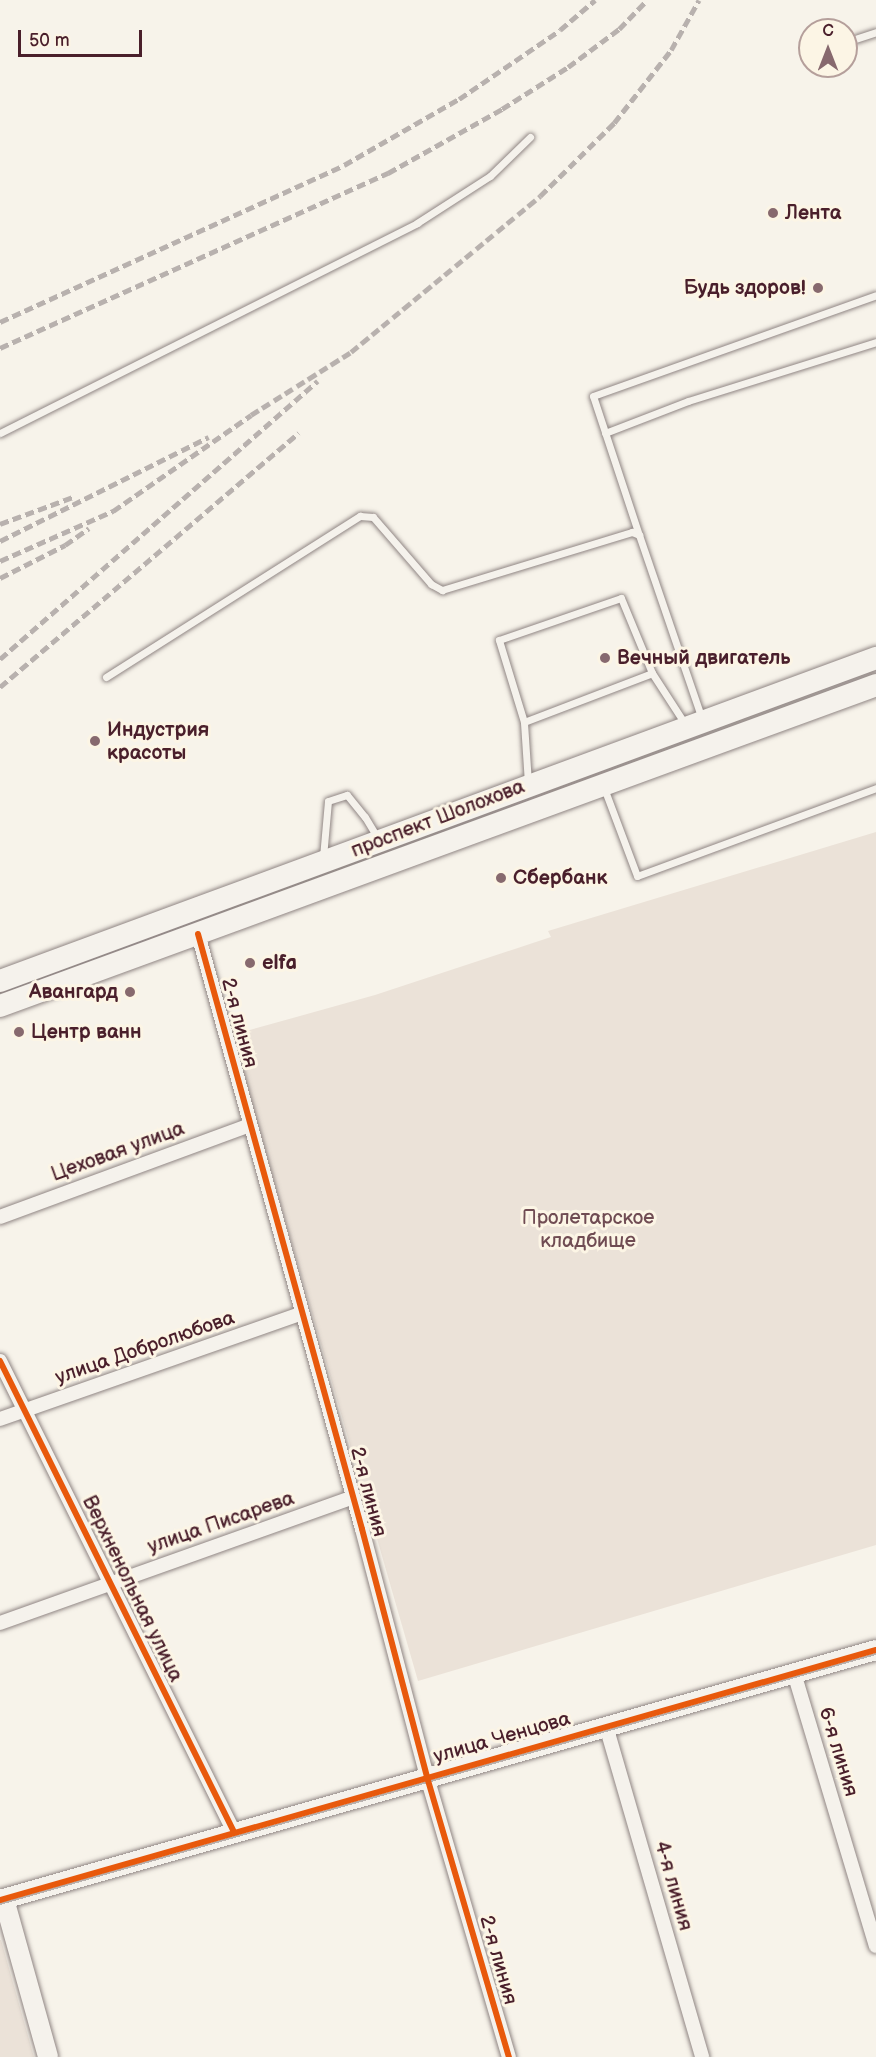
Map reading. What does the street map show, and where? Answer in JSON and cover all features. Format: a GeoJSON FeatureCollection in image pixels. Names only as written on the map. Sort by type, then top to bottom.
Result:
{"type":"FeatureCollection","features":[{"type":"Feature","properties":{"kind":"main road","name":"проспект Шолохова"},"geometry":{"type":"LineString","coordinates":[[0,981],[694,723],[876,658]]}},
{"type":"Feature","properties":{"kind":"main road","name":"проспект Шолохова"},"geometry":{"type":"LineString","coordinates":[[0,1006],[876,685]]}},
{"type":"Feature","properties":{"kind":"street","name":"2-я линия"},"geometry":{"type":"LineString","coordinates":[[198,934],[353,1497],[426,1777],[509,2057]]}},
{"type":"Feature","properties":{"kind":"street","name":"Цеховая улица"},"geometry":{"type":"LineString","coordinates":[[0,1217],[250,1125]]}},
{"type":"Feature","properties":{"kind":"street","name":"улица Добролюбова"},"geometry":{"type":"LineString","coordinates":[[0,1419],[302,1313]]}},
{"type":"Feature","properties":{"kind":"street","name":"Верхненольная улица"},"geometry":{"type":"LineString","coordinates":[[0,1361],[234,1832]]}},
{"type":"Feature","properties":{"kind":"street","name":"улица Писарева"},"geometry":{"type":"LineString","coordinates":[[0,1623],[353,1497]]}},
{"type":"Feature","properties":{"kind":"street","name":"улица Ченцова"},"geometry":{"type":"LineString","coordinates":[[2,1899],[876,1650]]}},
{"type":"Feature","properties":{"kind":"street","name":"6-я линия"},"geometry":{"type":"LineString","coordinates":[[794,1673],[876,1946]]}},
{"type":"Feature","properties":{"kind":"street","name":"4-я линия"},"geometry":{"type":"LineString","coordinates":[[606,1726],[702,2057]]}},
{"type":"Feature","properties":{"kind":"street"},"geometry":{"type":"LineString","coordinates":[[2,1899],[48,2057]]}},
{"type":"Feature","properties":{"kind":"lane"},"geometry":{"type":"LineString","coordinates":[[858,38],[876,32]]}},
{"type":"Feature","properties":{"kind":"lane"},"geometry":{"type":"LineString","coordinates":[[0,433],[417,223],[490,176],[530,137]]}},
{"type":"Feature","properties":{"kind":"lane"},"geometry":{"type":"LineString","coordinates":[[694,723],[639,535],[593,396],[876,295]]}},
{"type":"Feature","properties":{"kind":"lane"},"geometry":{"type":"LineString","coordinates":[[605,433],[688,401],[876,342]]}},
{"type":"Feature","properties":{"kind":"lane"},"geometry":{"type":"LineString","coordinates":[[106,677],[360,516],[373,517],[431,584],[442,590],[632,532],[639,535]]}},
{"type":"Feature","properties":{"kind":"lane"},"geometry":{"type":"LineString","coordinates":[[528,786],[524,722],[499,640],[621,598],[652,673],[694,723]]}},
{"type":"Feature","properties":{"kind":"lane"},"geometry":{"type":"LineString","coordinates":[[524,722],[652,673]]}},
{"type":"Feature","properties":{"kind":"lane"},"geometry":{"type":"LineString","coordinates":[[603,784],[637,876],[876,788]]}},
{"type":"Feature","properties":{"kind":"lane"},"geometry":{"type":"LineString","coordinates":[[322,863],[328,801],[347,795],[365,817],[379,841]]}},
{"type":"Feature","properties":{"kind":"green space","name":"Пролетарское кладбище"},"geometry":{"type":"Polygon","coordinates":[[[876,832],[876,1545],[418,1681],[232,1035],[375,995],[551,937],[548,931],[876,832]]]}},
{"type":"Feature","properties":{"kind":"green space"},"geometry":{"type":"Polygon","coordinates":[[[1,1940],[34,2057],[0,2057],[1,1940]]]}},
{"type":"Feature","properties":{"kind":"tram line"},"geometry":{"type":"LineString","coordinates":[[0,1904],[876,1654]]}},
{"type":"Feature","properties":{"kind":"railway"},"geometry":{"type":"LineString","coordinates":[[0,322],[344,165],[459,99],[560,30],[595,0]]}},
{"type":"Feature","properties":{"kind":"railway"},"geometry":{"type":"LineString","coordinates":[[0,348],[388,173],[502,109],[568,67],[619,29],[647,0]]}},
{"type":"Feature","properties":{"kind":"railway"},"geometry":{"type":"LineString","coordinates":[[0,561],[113,511],[251,415],[351,352],[540,196],[614,123],[671,50],[699,0]]}},
{"type":"Feature","properties":{"kind":"railway"},"geometry":{"type":"LineString","coordinates":[[0,659],[318,381]]}},
{"type":"Feature","properties":{"kind":"railway"},"geometry":{"type":"LineString","coordinates":[[0,687],[298,433]]}},
{"type":"Feature","properties":{"kind":"railway"},"geometry":{"type":"LineString","coordinates":[[0,541],[209,437]]}},
{"type":"Feature","properties":{"kind":"railway"},"geometry":{"type":"LineString","coordinates":[[0,524],[73,497]]}},
{"type":"Feature","properties":{"kind":"railway"},"geometry":{"type":"LineString","coordinates":[[0,578],[65,545],[89,528]]}},
{"type":"Feature","properties":{"kind":"cycle path"},"geometry":{"type":"LineString","coordinates":[[198,934],[362,1529],[427,1777],[509,2057]]}},
{"type":"Feature","properties":{"kind":"cycle path"},"geometry":{"type":"LineString","coordinates":[[0,1361],[234,1832]]}},
{"type":"Feature","properties":{"kind":"cycle path"},"geometry":{"type":"LineString","coordinates":[[0,1900],[876,1650]]}},
{"type":"Feature","properties":{"kind":"place","name":"Лента"},"geometry":{"type":"Point","coordinates":[773,213]}},
{"type":"Feature","properties":{"kind":"place","name":"Будь здоров!"},"geometry":{"type":"Point","coordinates":[818,288]}},
{"type":"Feature","properties":{"kind":"place","name":"Вечный двигатель"},"geometry":{"type":"Point","coordinates":[605,658]}},
{"type":"Feature","properties":{"kind":"place","name":"Индустрия красоты"},"geometry":{"type":"Point","coordinates":[95,741]}},
{"type":"Feature","properties":{"kind":"place","name":"Сбербанк"},"geometry":{"type":"Point","coordinates":[501,878]}},
{"type":"Feature","properties":{"kind":"place","name":"elfa"},"geometry":{"type":"Point","coordinates":[250,963]}},
{"type":"Feature","properties":{"kind":"place","name":"Авангард"},"geometry":{"type":"Point","coordinates":[130,992]}},
{"type":"Feature","properties":{"kind":"place","name":"Центр ванн"},"geometry":{"type":"Point","coordinates":[19,1032]}}]}
